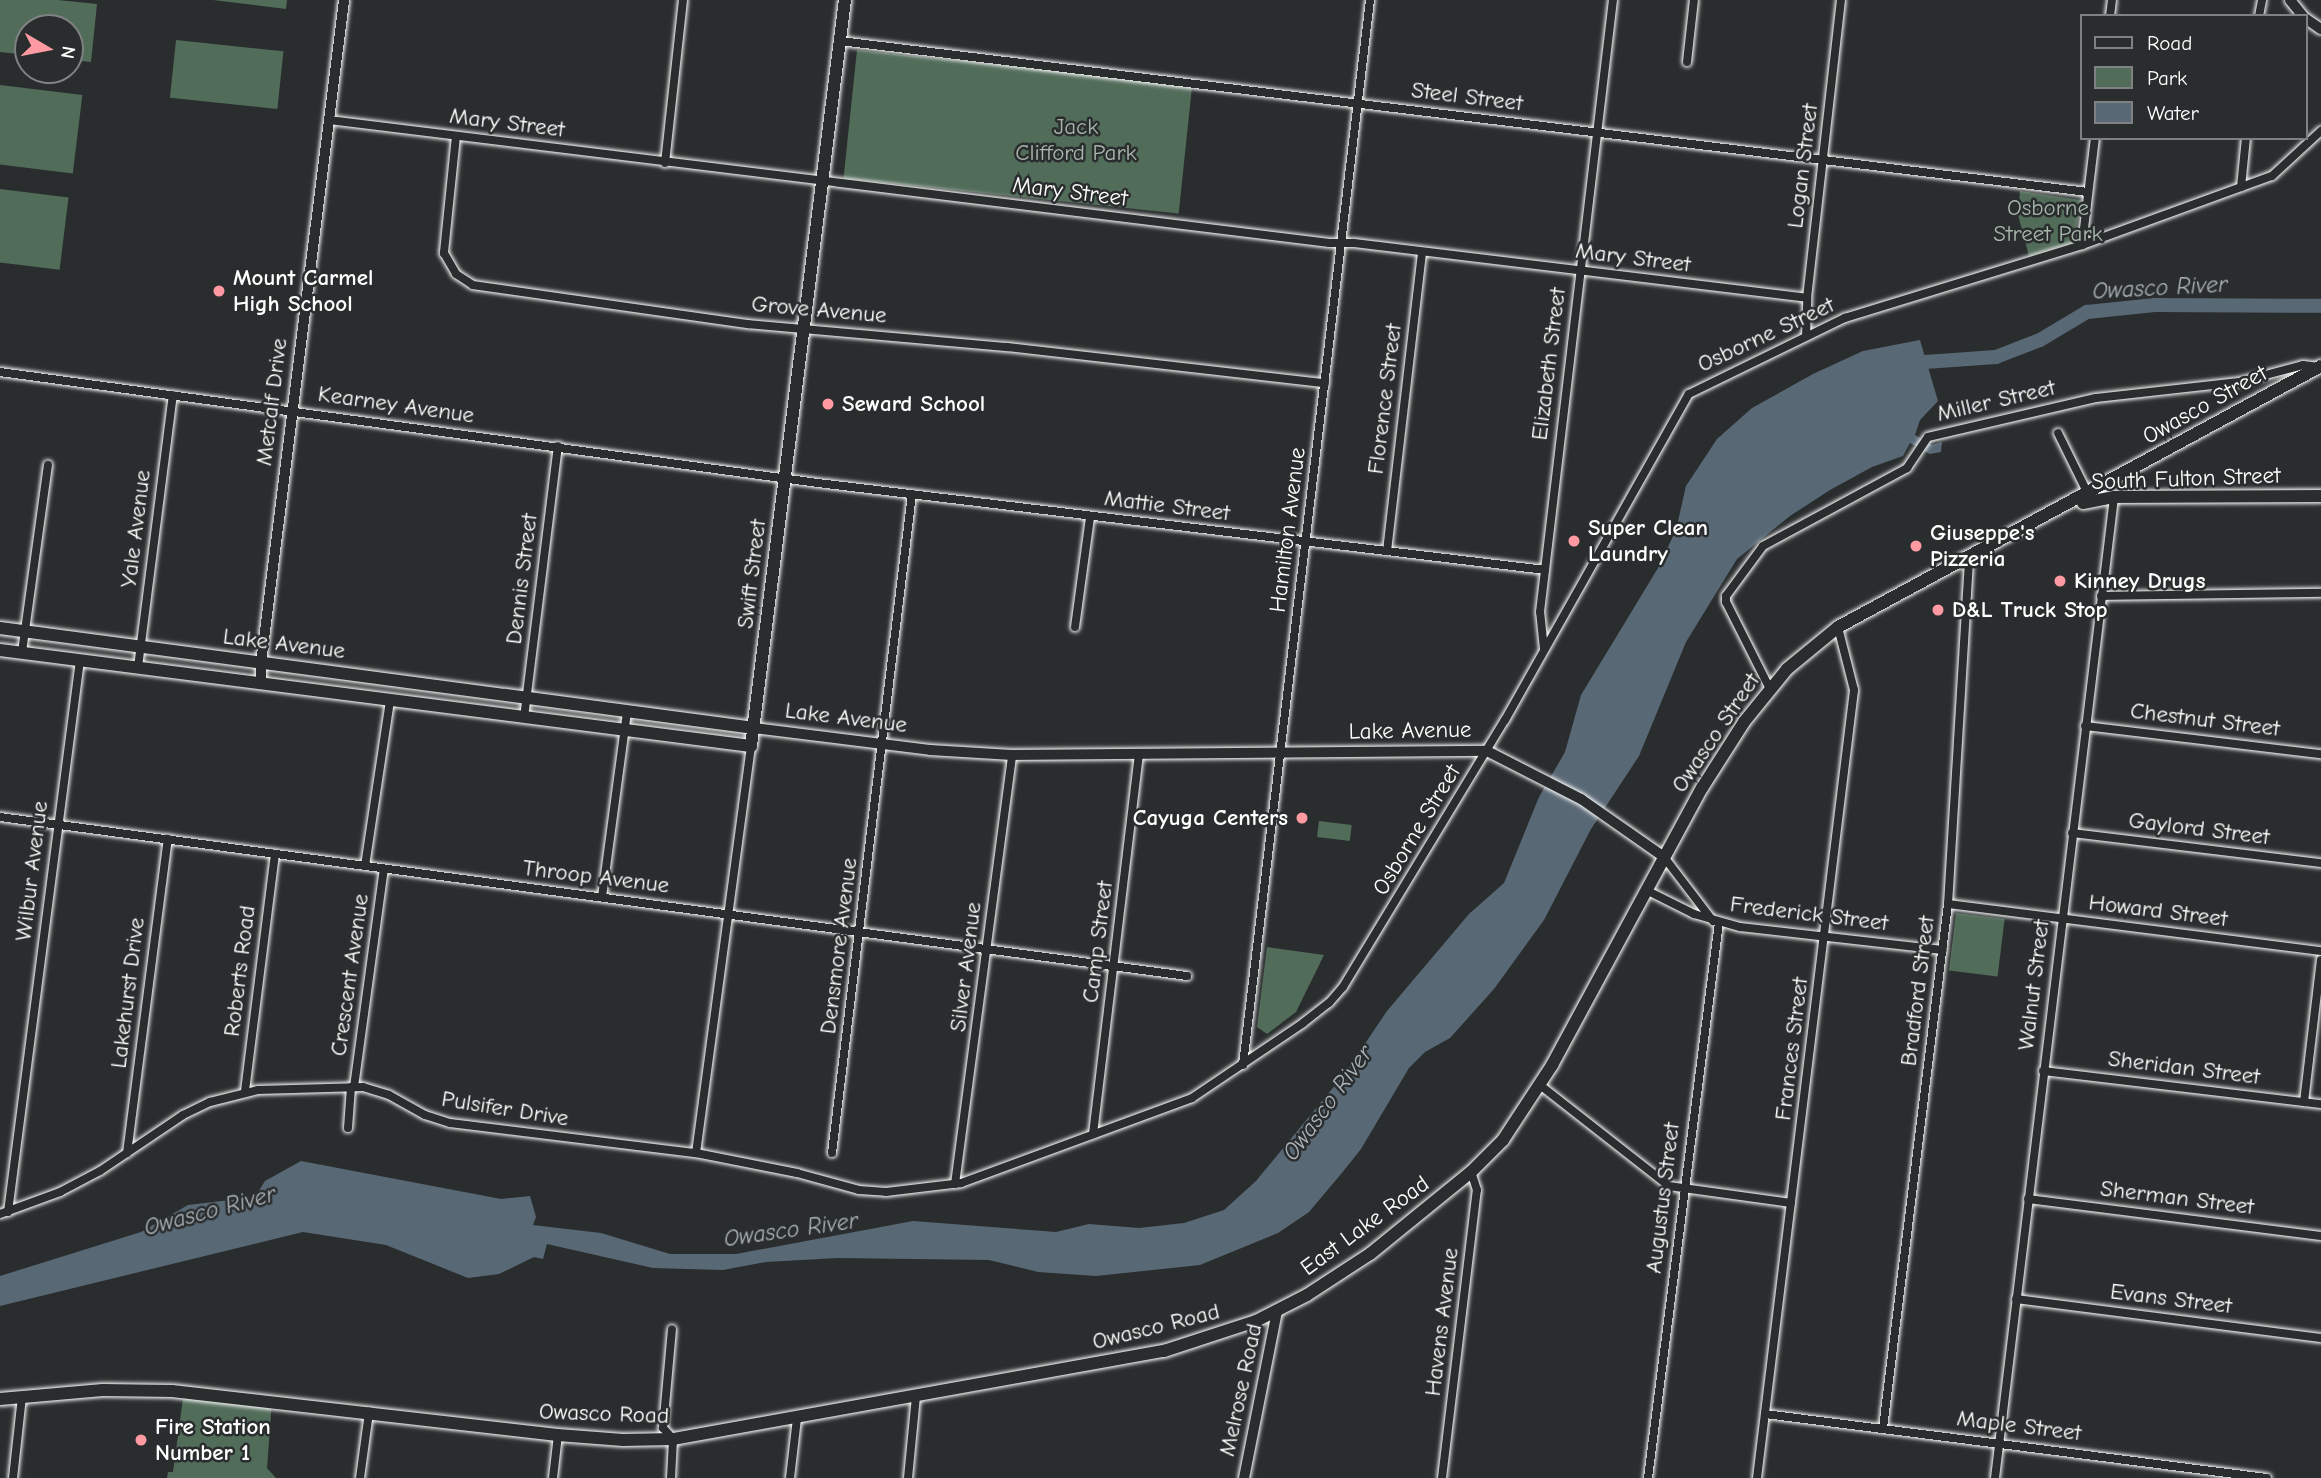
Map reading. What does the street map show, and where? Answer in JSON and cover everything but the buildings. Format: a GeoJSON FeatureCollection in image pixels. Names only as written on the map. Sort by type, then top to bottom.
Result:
{"type":"FeatureCollection","features":[{"type":"Feature","properties":{"kind":"main road","name":"Swift Street"},"geometry":{"type":"LineString","coordinates":[[751,746],[845,0]]}},
{"type":"Feature","properties":{"kind":"main road","name":"Owasco Street"},"geometry":{"type":"LineString","coordinates":[[1473,1170],[1514,1126],[1540,1085],[1717,764],[1770,688],[1787,669],[1838,627],[2053,513],[2320,366]]}},
{"type":"Feature","properties":{"kind":"main road"},"geometry":{"type":"LineString","coordinates":[[2108,483],[2114,497]]}},
{"type":"Feature","properties":{"kind":"main road","name":"South Fulton Street"},"geometry":{"type":"LineString","coordinates":[[2053,513],[2095,499],[2114,497],[2321,496]]}},
{"type":"Feature","properties":{"kind":"main road","name":"Lake Avenue"},"geometry":{"type":"LineString","coordinates":[[0,628],[754,728]]}},
{"type":"Feature","properties":{"kind":"main road","name":"Lake Avenue"},"geometry":{"type":"LineString","coordinates":[[0,650],[751,746]]}},
{"type":"Feature","properties":{"kind":"main road","name":"East Lake Road"},"geometry":{"type":"LineString","coordinates":[[1278,1311],[1370,1254],[1473,1170]]}},
{"type":"Feature","properties":{"kind":"main road","name":"Owasco Road"},"geometry":{"type":"LineString","coordinates":[[0,1399],[146,1389],[558,1435],[623,1440],[673,1439],[1190,1345],[1278,1311]]}},
{"type":"Feature","properties":{"kind":"street","name":"Metcalf Drive"},"geometry":{"type":"LineString","coordinates":[[261,684],[261,663],[344,0]]}},
{"type":"Feature","properties":{"kind":"street"},"geometry":{"type":"LineString","coordinates":[[665,163],[683,0]]}},
{"type":"Feature","properties":{"kind":"street","name":"Hamilton Avenue"},"geometry":{"type":"LineString","coordinates":[[1243,1065],[1370,0]]}},
{"type":"Feature","properties":{"kind":"street","name":"Elizabeth Street"},"geometry":{"type":"LineString","coordinates":[[1544,649],[1540,612],[1613,0]]}},
{"type":"Feature","properties":{"kind":"street"},"geometry":{"type":"LineString","coordinates":[[1687,62],[1694,0]]}},
{"type":"Feature","properties":{"kind":"street","name":"Logan Street"},"geometry":{"type":"LineString","coordinates":[[1806,336],[1807,299],[1842,0]]}},
{"type":"Feature","properties":{"kind":"street","name":"Steel Street"},"geometry":{"type":"LineString","coordinates":[[840,41],[2088,192]]}},
{"type":"Feature","properties":{"kind":"street","name":"Mary Street"},"geometry":{"type":"LineString","coordinates":[[329,120],[665,163],[1807,299]]}},
{"type":"Feature","properties":{"kind":"street","name":"Osborne Street"},"geometry":{"type":"LineString","coordinates":[[828,1180],[859,1190],[886,1192],[955,1184],[1192,1098],[1324,1008],[1343,987],[1487,751],[1689,394],[1806,336],[1877,307],[2082,245],[2272,176],[2321,131]]}},
{"type":"Feature","properties":{"kind":"street","name":"Grove Avenue"},"geometry":{"type":"LineString","coordinates":[[456,136],[444,253],[450,267],[464,281],[473,285],[711,319],[1325,383]]}},
{"type":"Feature","properties":{"kind":"street"},"geometry":{"type":"LineString","coordinates":[[2082,245],[2095,140]]}},
{"type":"Feature","properties":{"kind":"street"},"geometry":{"type":"LineString","coordinates":[[2241,187],[2246,140]]}},
{"type":"Feature","properties":{"kind":"street","name":"Florence Street"},"geometry":{"type":"LineString","coordinates":[[1387,551],[1422,252]]}},
{"type":"Feature","properties":{"kind":"street","name":"Miller Street"},"geometry":{"type":"LineString","coordinates":[[1770,688],[1726,602],[1726,596],[1749,561],[1767,543],[1907,468],[1928,437],[2096,398],[2239,382],[2303,365],[2320,366]]}},
{"type":"Feature","properties":{"kind":"street","name":"Kearney Avenue"},"geometry":{"type":"LineString","coordinates":[[0,372],[786,477]]}},
{"type":"Feature","properties":{"kind":"street","name":"Yale Avenue"},"geometry":{"type":"LineString","coordinates":[[138,667],[173,395]]}},
{"type":"Feature","properties":{"kind":"street"},"geometry":{"type":"LineString","coordinates":[[2058,433],[2088,494]]}},
{"type":"Feature","properties":{"kind":"street","name":"Dennis Street"},"geometry":{"type":"LineString","coordinates":[[524,718],[558,446]]}},
{"type":"Feature","properties":{"kind":"street"},"geometry":{"type":"LineString","coordinates":[[22,652],[48,465]]}},
{"type":"Feature","properties":{"kind":"street","name":"Mattie Street"},"geometry":{"type":"LineString","coordinates":[[786,477],[1090,517],[1545,570]]}},
{"type":"Feature","properties":{"kind":"street","name":"Densmore Avenue"},"geometry":{"type":"LineString","coordinates":[[832,1153],[912,494]]}},
{"type":"Feature","properties":{"kind":"street","name":"Walnut Street"},"geometry":{"type":"LineString","coordinates":[[1995,1478],[2114,497]]}},
{"type":"Feature","properties":{"kind":"street"},"geometry":{"type":"LineString","coordinates":[[1075,627],[1090,517]]}},
{"type":"Feature","properties":{"kind":"street","name":"Bradford Street"},"geometry":{"type":"LineString","coordinates":[[1882,1428],[1948,904],[1969,558]]}},
{"type":"Feature","properties":{"kind":"street"},"geometry":{"type":"LineString","coordinates":[[2101,596],[2321,593]]}},
{"type":"Feature","properties":{"kind":"street","name":"Frances Street"},"geometry":{"type":"LineString","coordinates":[[1757,1478],[1826,936],[1854,690],[1838,627]]}},
{"type":"Feature","properties":{"kind":"street","name":"Wilbur Avenue"},"geometry":{"type":"LineString","coordinates":[[4,1213],[80,660]]}},
{"type":"Feature","properties":{"kind":"street","name":"Crescent Avenue"},"geometry":{"type":"LineString","coordinates":[[365,866],[390,701]]}},
{"type":"Feature","properties":{"kind":"street"},"geometry":{"type":"LineString","coordinates":[[602,897],[626,711]]}},
{"type":"Feature","properties":{"kind":"street","name":"Chestnut Street"},"geometry":{"type":"LineString","coordinates":[[2085,726],[2321,754]]}},
{"type":"Feature","properties":{"kind":"street","name":"Lake Avenue"},"geometry":{"type":"LineString","coordinates":[[754,728],[883,744],[1012,755],[1487,751],[1528,770],[1620,825],[1664,857]]}},
{"type":"Feature","properties":{"kind":"street","name":"Swift Street"},"geometry":{"type":"LineString","coordinates":[[696,1153],[751,746]]}},
{"type":"Feature","properties":{"kind":"street","name":"Silver Avenue"},"geometry":{"type":"LineString","coordinates":[[955,1184],[1012,755]]}},
{"type":"Feature","properties":{"kind":"street","name":"Camp Street"},"geometry":{"type":"LineString","coordinates":[[1093,1134],[1139,755]]}},
{"type":"Feature","properties":{"kind":"street","name":"Throop Avenue"},"geometry":{"type":"LineString","coordinates":[[0,817],[988,947],[1187,976]]}},
{"type":"Feature","properties":{"kind":"street","name":"Gaylord Street"},"geometry":{"type":"LineString","coordinates":[[2072,833],[2321,863]]}},
{"type":"Feature","properties":{"kind":"street","name":"Lakehurst Drive"},"geometry":{"type":"LineString","coordinates":[[127,1153],[168,839]]}},
{"type":"Feature","properties":{"kind":"street","name":"Roberts Road"},"geometry":{"type":"LineString","coordinates":[[245,1091],[275,854]]}},
{"type":"Feature","properties":{"kind":"street","name":"Frederick Street"},"geometry":{"type":"LineString","coordinates":[[1664,857],[1716,921]]}},
{"type":"Feature","properties":{"kind":"street","name":"Crescent Avenue"},"geometry":{"type":"LineString","coordinates":[[348,1128],[384,869]]}},
{"type":"Feature","properties":{"kind":"street","name":"Frederick Street"},"geometry":{"type":"LineString","coordinates":[[1646,890],[1716,921],[1943,950]]}},
{"type":"Feature","properties":{"kind":"street","name":"Howard Street"},"geometry":{"type":"LineString","coordinates":[[1948,904],[2321,951]]}},
{"type":"Feature","properties":{"kind":"street","name":"Augustus Street"},"geometry":{"type":"LineString","coordinates":[[1648,1478],[1716,921]]}},
{"type":"Feature","properties":{"kind":"street"},"geometry":{"type":"LineString","coordinates":[[2304,1101],[2321,960]]}},
{"type":"Feature","properties":{"kind":"street","name":"Sheridan Street"},"geometry":{"type":"LineString","coordinates":[[2043,1071],[2321,1104]]}},
{"type":"Feature","properties":{"kind":"street"},"geometry":{"type":"LineString","coordinates":[[1540,1085],[1669,1186],[1684,1191],[1791,1203]]}},
{"type":"Feature","properties":{"kind":"street","name":"Pulsifer Drive"},"geometry":{"type":"LineString","coordinates":[[4,1213],[60,1192],[193,1110],[245,1091],[353,1087],[389,1095],[425,1115],[450,1123],[696,1153],[828,1180]]}},
{"type":"Feature","properties":{"kind":"street","name":"Havens Avenue"},"geometry":{"type":"LineString","coordinates":[[1442,1478],[1477,1189],[1473,1170]]}},
{"type":"Feature","properties":{"kind":"street","name":"Sherman Street"},"geometry":{"type":"LineString","coordinates":[[2028,1199],[2321,1236]]}},
{"type":"Feature","properties":{"kind":"street","name":"Evans Street"},"geometry":{"type":"LineString","coordinates":[[2016,1299],[2321,1338]]}},
{"type":"Feature","properties":{"kind":"street","name":"Melrose Road"},"geometry":{"type":"LineString","coordinates":[[1244,1478],[1278,1311]]}},
{"type":"Feature","properties":{"kind":"street"},"geometry":{"type":"LineString","coordinates":[[671,1478],[673,1439],[663,1428],[672,1329]]}},
{"type":"Feature","properties":{"kind":"street"},"geometry":{"type":"LineString","coordinates":[[908,1478],[916,1396]]}},
{"type":"Feature","properties":{"kind":"street"},"geometry":{"type":"LineString","coordinates":[[13,1478],[22,1397]]}},
{"type":"Feature","properties":{"kind":"street"},"geometry":{"type":"LineString","coordinates":[[360,1478],[369,1412]]}},
{"type":"Feature","properties":{"kind":"street","name":"Maple Street"},"geometry":{"type":"LineString","coordinates":[[1765,1414],[2267,1478]]}},
{"type":"Feature","properties":{"kind":"street"},"geometry":{"type":"LineString","coordinates":[[790,1478],[797,1418]]}},
{"type":"Feature","properties":{"kind":"street"},"geometry":{"type":"LineString","coordinates":[[553,1478],[558,1435]]}},
{"type":"Feature","properties":{"kind":"green space"},"geometry":{"type":"Polygon","coordinates":[[[0,0],[58,0],[97,4],[91,62],[84,61],[84,14],[14,14],[14,54],[0,52],[0,0]]]}},
{"type":"Feature","properties":{"kind":"green space"},"geometry":{"type":"Polygon","coordinates":[[[213,0],[287,0],[286,9],[213,0]]]}},
{"type":"Feature","properties":{"kind":"green space"},"geometry":{"type":"Polygon","coordinates":[[[176,40],[283,51],[277,109],[170,98],[176,40]]]}},
{"type":"Feature","properties":{"kind":"green space","name":"Jack Clifford Park"},"geometry":{"type":"Polygon","coordinates":[[[857,50],[1192,85],[1179,214],[844,178],[857,50]]]}},
{"type":"Feature","properties":{"kind":"green space"},"geometry":{"type":"Polygon","coordinates":[[[0,85],[82,95],[73,174],[0,165],[0,85]]]}},
{"type":"Feature","properties":{"kind":"green space"},"geometry":{"type":"Polygon","coordinates":[[[0,189],[68,197],[60,270],[0,263],[0,189]]]}},
{"type":"Feature","properties":{"kind":"green space","name":"Osborne Street Park"},"geometry":{"type":"Polygon","coordinates":[[[2020,191],[2081,200],[2074,242],[2029,256],[2018,215],[2020,191]]]}},
{"type":"Feature","properties":{"kind":"green space"},"geometry":{"type":"Polygon","coordinates":[[[1319,821],[1352,825],[1350,841],[1317,837],[1319,821]]]}},
{"type":"Feature","properties":{"kind":"green space"},"geometry":{"type":"Polygon","coordinates":[[[1956,913],[2005,919],[1998,977],[1949,971],[1956,913]]]}},
{"type":"Feature","properties":{"kind":"green space"},"geometry":{"type":"Polygon","coordinates":[[[1267,947],[1324,955],[1296,1012],[1267,1034],[1257,1027],[1267,947]]]}},
{"type":"Feature","properties":{"kind":"green space"},"geometry":{"type":"Polygon","coordinates":[[[184,1391],[272,1401],[267,1468],[276,1478],[167,1478],[168,1472],[173,1472],[184,1391]]]}},
{"type":"Feature","properties":{"kind":"water"},"geometry":{"type":"Polygon","coordinates":[[[1920,340],[1938,401],[1920,420],[1915,435],[1932,445],[1942,442],[1941,452],[1930,454],[1910,443],[1903,456],[1872,467],[1830,490],[1790,516],[1737,559],[1686,642],[1639,756],[1591,829],[1544,920],[1494,989],[1450,1038],[1425,1052],[1409,1068],[1361,1149],[1309,1212],[1278,1233],[1200,1265],[1096,1276],[1038,1272],[989,1260],[837,1258],[766,1262],[723,1270],[653,1268],[547,1244],[543,1259],[534,1257],[499,1274],[468,1278],[386,1245],[303,1232],[0,1306],[0,1276],[141,1232],[188,1205],[255,1197],[265,1181],[301,1161],[501,1199],[530,1196],[536,1217],[533,1225],[601,1233],[670,1254],[736,1254],[913,1221],[1056,1232],[1089,1224],[1139,1228],[1184,1223],[1224,1210],[1256,1181],[1346,1072],[1387,1011],[1469,914],[1504,883],[1539,797],[1565,752],[1581,695],[1658,568],[1676,530],[1686,486],[1717,439],[1752,408],[1813,374],[1863,351],[1920,340]]]}},
{"type":"Feature","properties":{"kind":"waterway","name":"Owasco River"},"geometry":{"type":"LineString","coordinates":[[1909,371],[1925,362],[1996,357],[2040,340],[2087,312],[2155,305],[2321,306]]}},
{"type":"Feature","properties":{"kind":"place","name":"Mount Carmel High School"},"geometry":{"type":"Point","coordinates":[219,291]}},
{"type":"Feature","properties":{"kind":"place","name":"Seward School"},"geometry":{"type":"Point","coordinates":[828,404]}},
{"type":"Feature","properties":{"kind":"place","name":"Super Clean Laundry"},"geometry":{"type":"Point","coordinates":[1574,541]}},
{"type":"Feature","properties":{"kind":"place","name":"Giuseppe's Pizzeria"},"geometry":{"type":"Point","coordinates":[1916,546]}},
{"type":"Feature","properties":{"kind":"place","name":"Kinney Drugs"},"geometry":{"type":"Point","coordinates":[2060,581]}},
{"type":"Feature","properties":{"kind":"place","name":"D&L Truck Stop"},"geometry":{"type":"Point","coordinates":[1938,610]}},
{"type":"Feature","properties":{"kind":"place","name":"Cayuga Centers"},"geometry":{"type":"Point","coordinates":[1302,818]}},
{"type":"Feature","properties":{"kind":"place","name":"Fire Station Number 1"},"geometry":{"type":"Point","coordinates":[141,1440]}}]}
